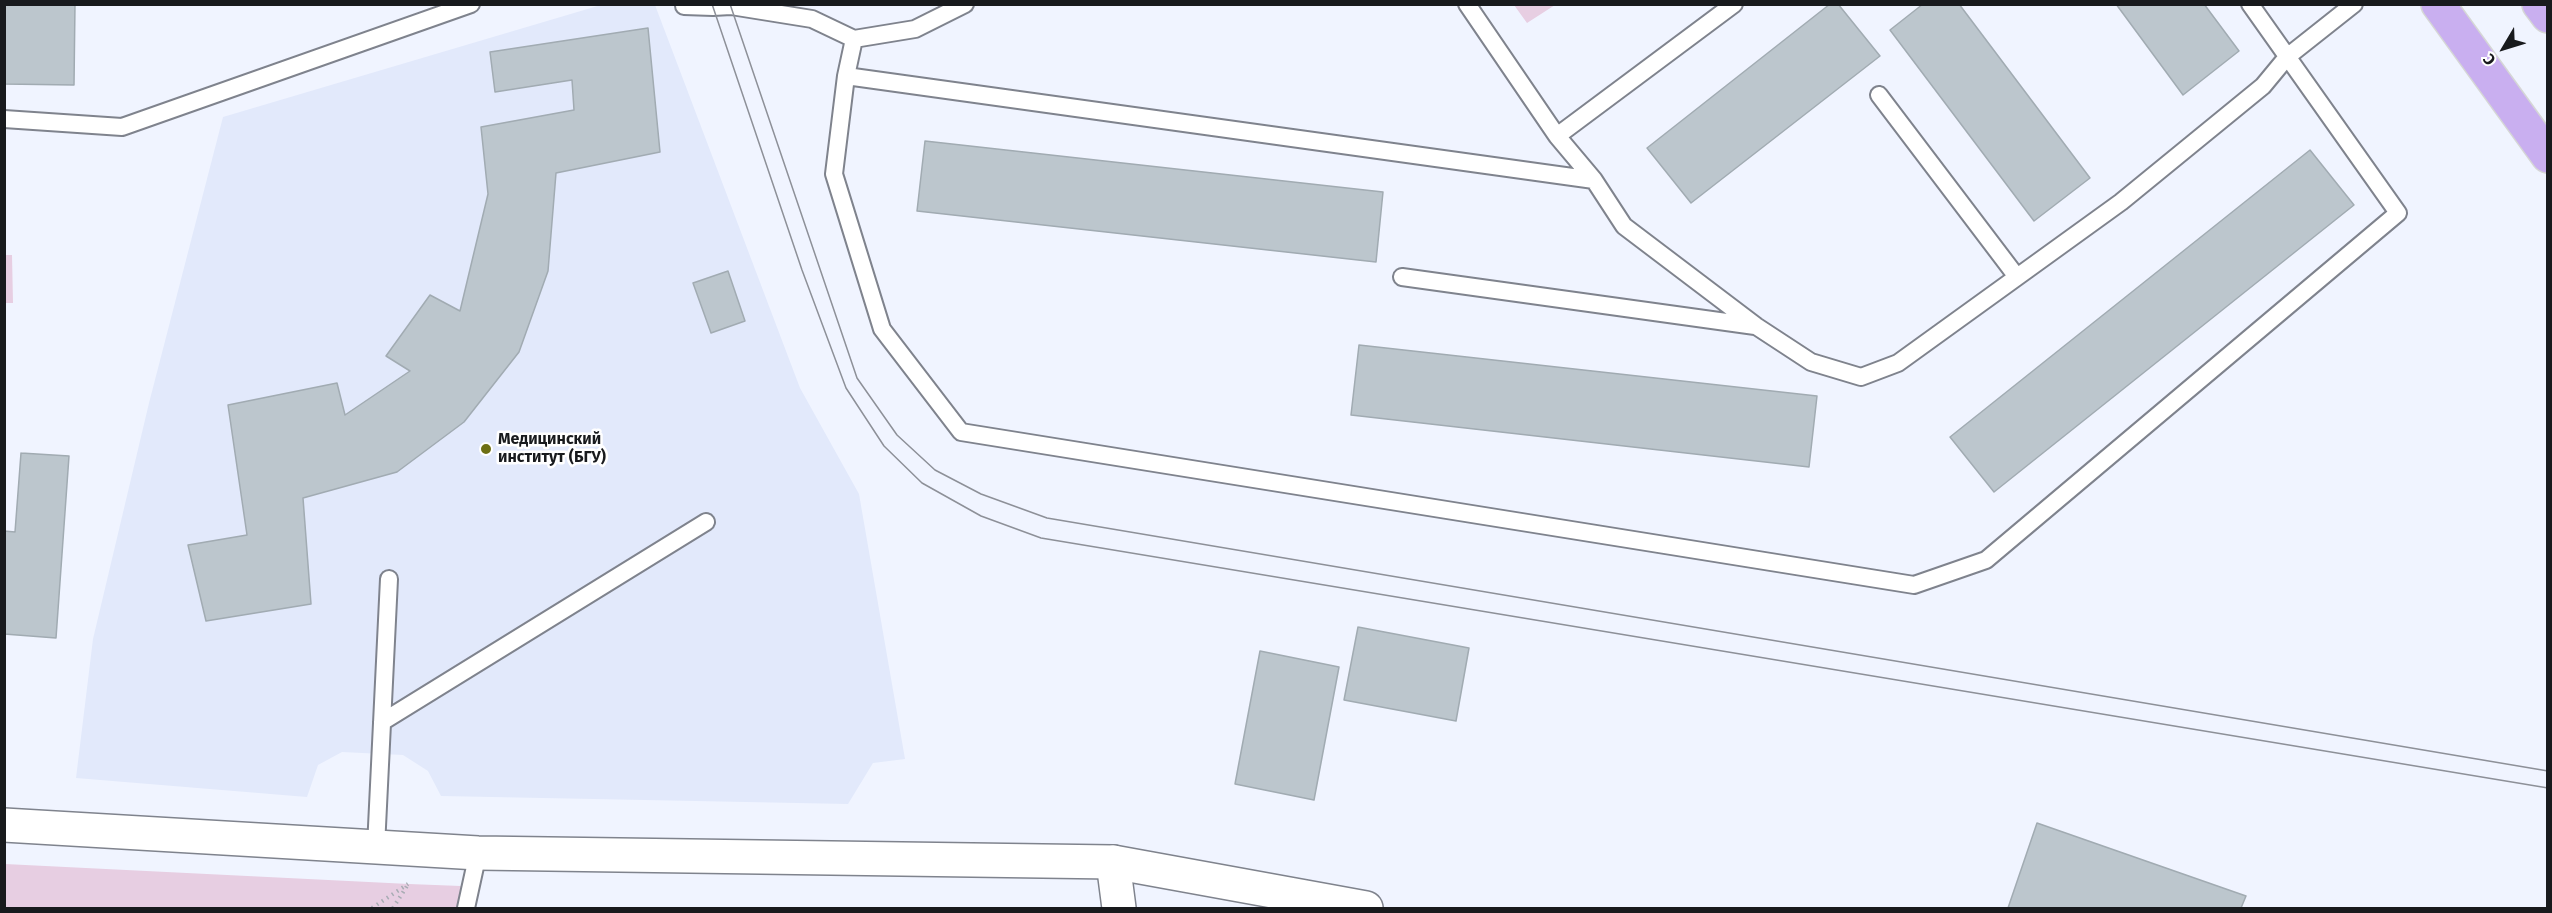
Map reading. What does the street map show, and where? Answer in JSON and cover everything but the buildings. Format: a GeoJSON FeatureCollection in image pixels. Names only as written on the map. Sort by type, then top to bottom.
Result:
{"type":"FeatureCollection","features":[{"type":"Feature","properties":{"kind":"main road"},"geometry":{"type":"LineString","coordinates":[[2438,4],[2547,156]]}},
{"type":"Feature","properties":{"kind":"main road"},"geometry":{"type":"LineString","coordinates":[[2539,4],[2547,16]]}},
{"type":"Feature","properties":{"kind":"street"},"geometry":{"type":"LineString","coordinates":[[4,825],[478,853],[1113,862],[1366,909]]}},
{"type":"Feature","properties":{"kind":"street"},"geometry":{"type":"LineString","coordinates":[[1113,862],[1119,909]]}},
{"type":"Feature","properties":{"kind":"lane"},"geometry":{"type":"LineString","coordinates":[[4,119],[122,127],[471,4]]}},
{"type":"Feature","properties":{"kind":"lane"},"geometry":{"type":"LineString","coordinates":[[684,4],[684,6],[713,8],[730,6],[767,8],[812,19],[854,39],[915,28],[965,4]]}},
{"type":"Feature","properties":{"kind":"lane"},"geometry":{"type":"LineString","coordinates":[[1467,4],[1557,136],[1594,180],[1624,226],[1756,326],[1811,362],[1861,377],[1898,363],[2121,202],[2263,86],[2287,57],[2354,4]]}},
{"type":"Feature","properties":{"kind":"lane"},"geometry":{"type":"LineString","coordinates":[[1557,136],[1734,4]]}},
{"type":"Feature","properties":{"kind":"lane"},"geometry":{"type":"LineString","coordinates":[[854,39],[846,76],[834,174],[882,329],[961,432],[1914,585],[1986,560],[2398,213],[2250,4]]}},
{"type":"Feature","properties":{"kind":"lane"},"geometry":{"type":"LineString","coordinates":[[846,76],[1594,180]]}},
{"type":"Feature","properties":{"kind":"lane"},"geometry":{"type":"LineString","coordinates":[[1879,95],[2017,277]]}},
{"type":"Feature","properties":{"kind":"lane"},"geometry":{"type":"LineString","coordinates":[[1402,277],[1756,326]]}},
{"type":"Feature","properties":{"kind":"lane"},"geometry":{"type":"LineString","coordinates":[[382,722],[706,522]]}},
{"type":"Feature","properties":{"kind":"lane"},"geometry":{"type":"LineString","coordinates":[[376,847],[388,579]]}},
{"type":"Feature","properties":{"kind":"lane"},"geometry":{"type":"LineString","coordinates":[[466,909],[478,853]]}},
{"type":"Feature","properties":{"kind":"path"},"geometry":{"type":"LineString","coordinates":[[372,909],[409,884],[393,909]]}},
{"type":"Feature","properties":{"kind":"shaded area","name":"Медицинский институт (БГУ)"},"geometry":{"type":"Polygon","coordinates":[[[601,5],[655,5],[800,388],[859,494],[905,759],[873,763],[848,804],[441,796],[428,771],[403,755],[342,752],[318,765],[307,797],[76,778],[93,639],[149,403],[223,117],[601,5]]]}},
{"type":"Feature","properties":{"kind":"shaded area"},"geometry":{"type":"Polygon","coordinates":[[[1514,5],[1555,5],[1527,23],[1514,5]]]}},
{"type":"Feature","properties":{"kind":"shaded area"},"geometry":{"type":"Polygon","coordinates":[[[5,255],[12,255],[13,303],[5,303],[5,255]]]}},
{"type":"Feature","properties":{"kind":"shaded area"},"geometry":{"type":"Polygon","coordinates":[[[5,864],[461,886],[457,908],[5,908],[5,864]]]}},
{"type":"Feature","properties":{"kind":"tram line"},"geometry":{"type":"LineString","coordinates":[[712,4],[802,270],[846,388],[884,446],[922,483],[981,516],[1041,538],[2548,788]]}},
{"type":"Feature","properties":{"kind":"tram line"},"geometry":{"type":"LineString","coordinates":[[730,4],[857,378],[897,435],[935,470],[981,494],[1047,518],[2548,771]]}},
{"type":"Feature","properties":{"kind":"place","name":"Медицинский институт (БГУ)"},"geometry":{"type":"Point","coordinates":[486,449]}}]}
